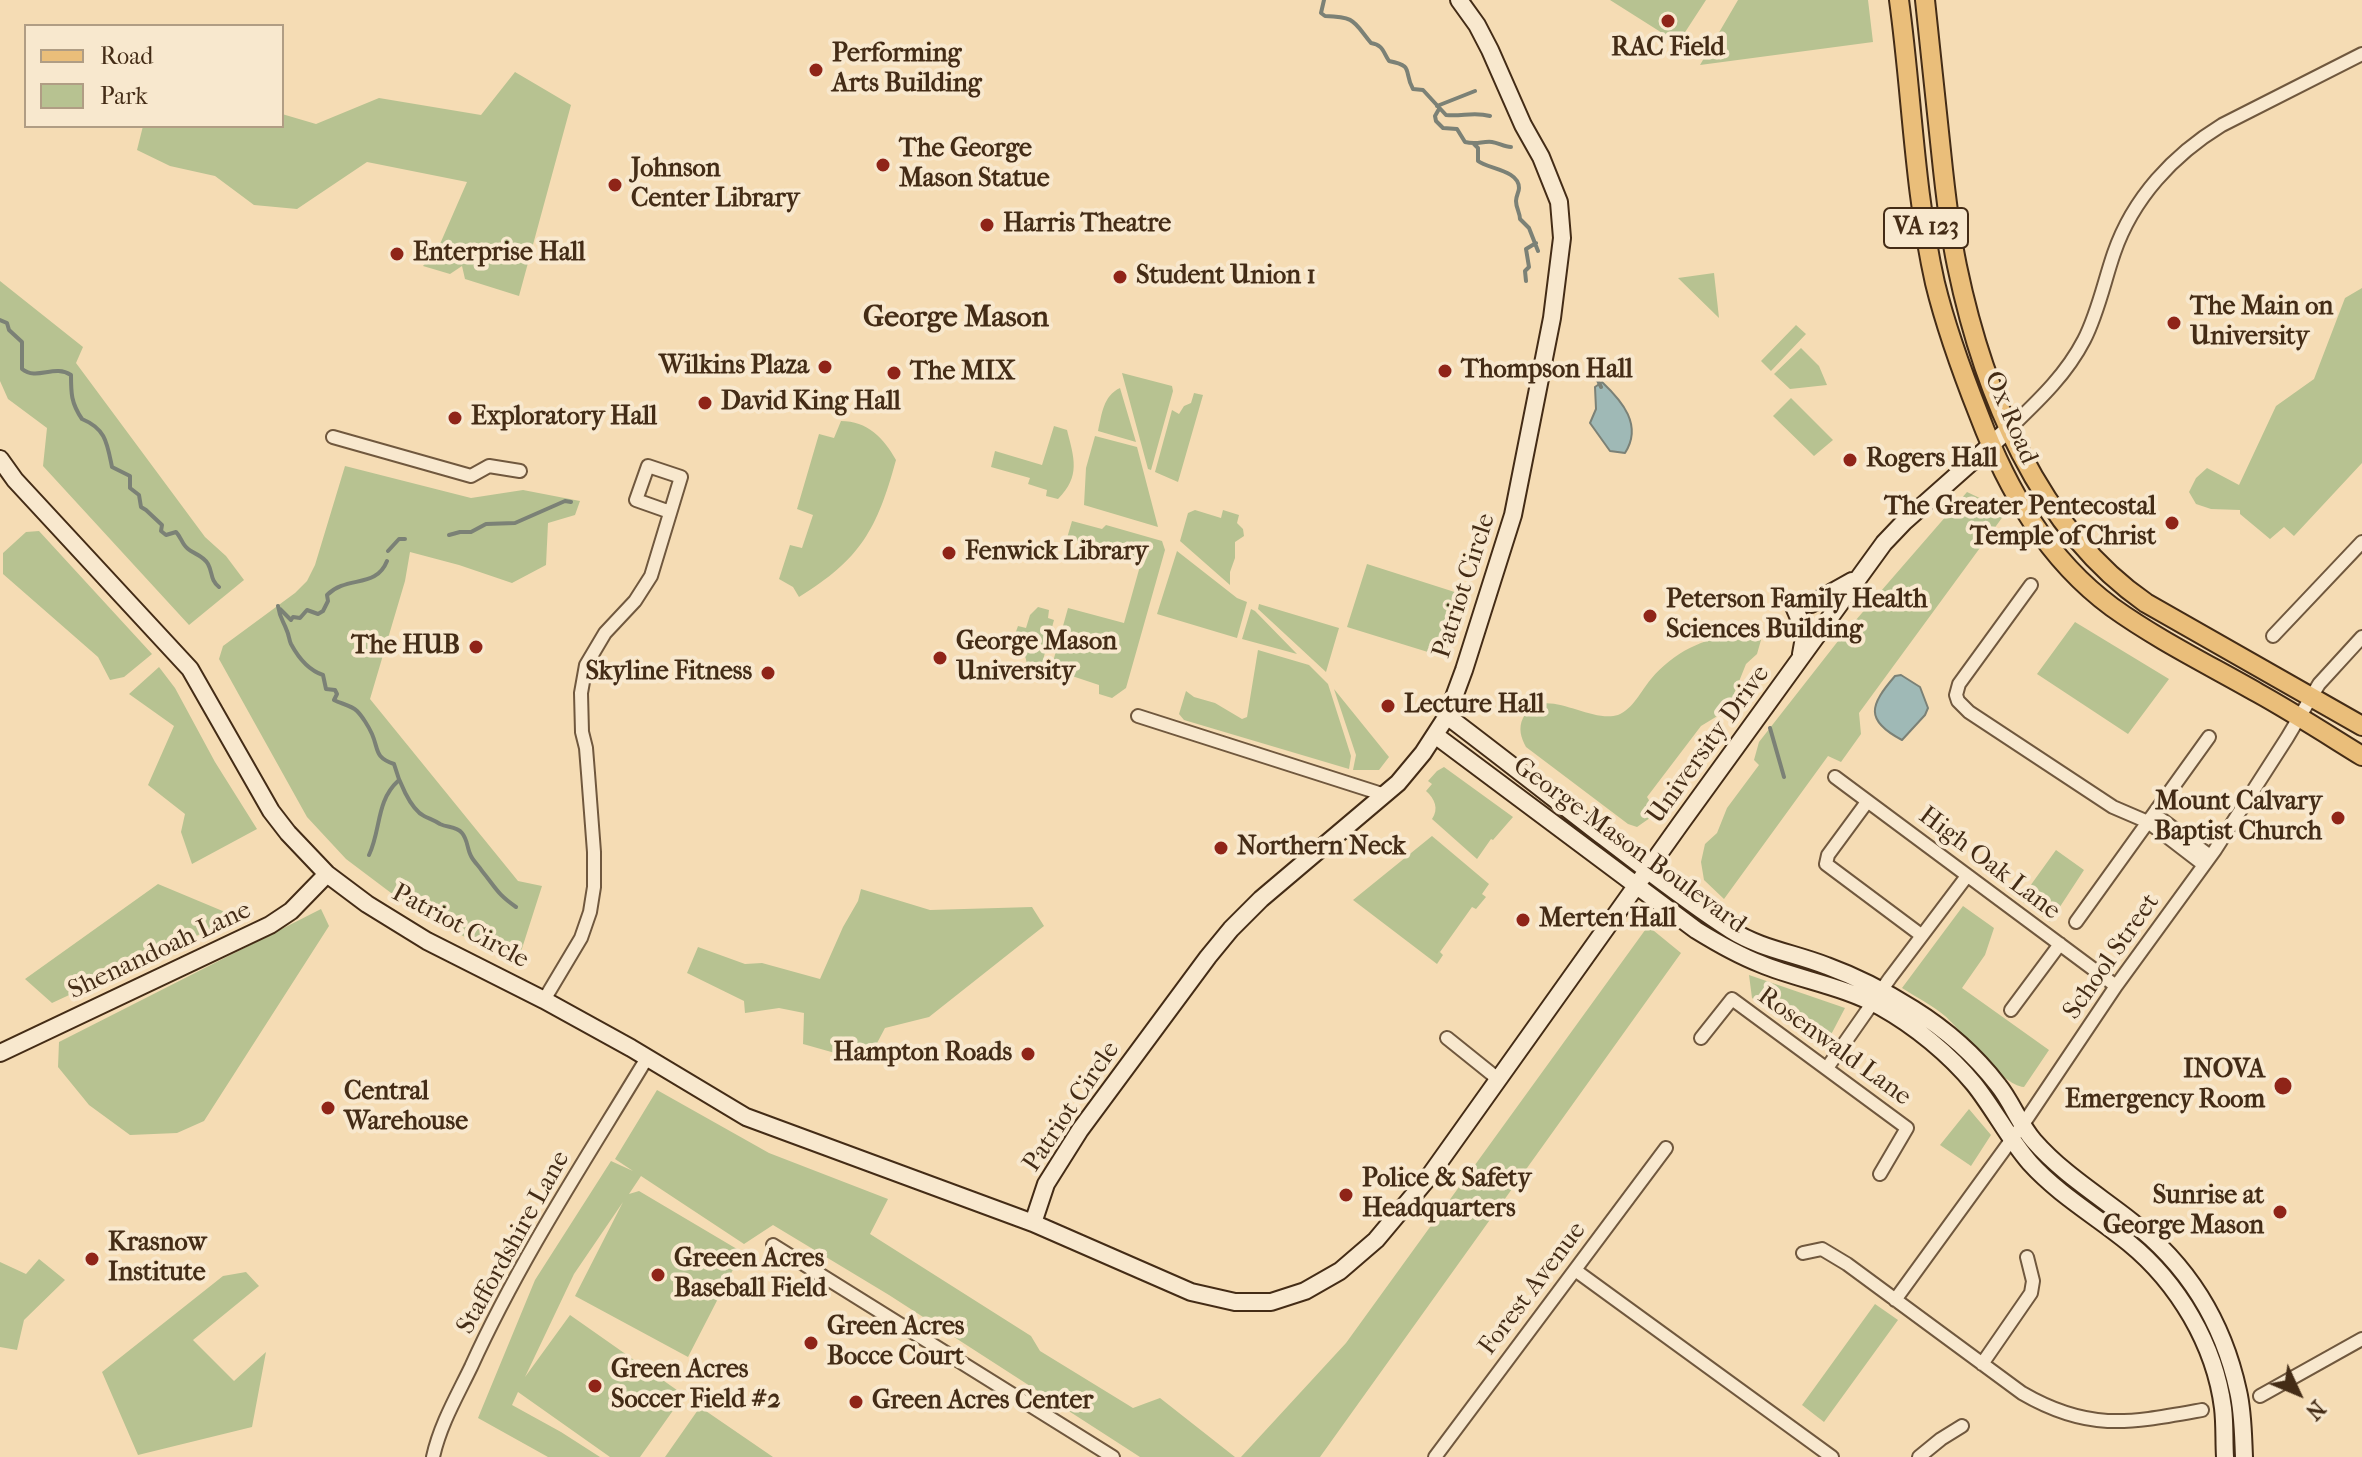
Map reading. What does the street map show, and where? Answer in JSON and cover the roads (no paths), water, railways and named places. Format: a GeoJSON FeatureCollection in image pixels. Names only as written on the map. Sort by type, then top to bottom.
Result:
{"type":"FeatureCollection","features":[{"type":"Feature","properties":{"kind":"main road","name":"Ox Road"},"geometry":{"type":"LineString","coordinates":[[1899,0],[1913,142],[1935,281],[1955,351],[2005,477],[2041,536],[2069,569],[2110,606],[2158,638],[2299,717]]}},
{"type":"Feature","properties":{"kind":"main road","name":"Ox Road"},"geometry":{"type":"LineString","coordinates":[[1925,0],[1948,214],[1957,265],[1987,372],[2010,428],[2053,508],[2109,574],[2146,603],[2310,697]]}},
{"type":"Feature","properties":{"kind":"main road","name":"VA 123"},"geometry":{"type":"LineString","coordinates":[[2310,697],[2362,726]]}},
{"type":"Feature","properties":{"kind":"main road","name":"VA 123"},"geometry":{"type":"LineString","coordinates":[[2299,717],[2362,756]]}},
{"type":"Feature","properties":{"kind":"street","name":"Patriot Circle"},"geometry":{"type":"LineString","coordinates":[[0,459],[15,480],[190,669],[271,811],[288,833],[327,874],[367,904],[427,941],[544,1000],[765,1125],[1033,1223],[1046,1184],[1080,1130],[1231,929],[1261,899],[1404,777],[1447,716],[1482,619],[1513,515],[1554,309],[1562,238],[1559,202],[1541,157],[1477,25],[1459,0]]}},
{"type":"Feature","properties":{"kind":"street","name":"University Drive"},"geometry":{"type":"LineString","coordinates":[[1033,1223],[1191,1292],[1233,1302],[1271,1302],[1305,1291],[1340,1271],[1363,1252],[1428,1178],[1884,543],[1991,447],[2048,391],[2072,360],[2093,321],[2115,250],[2128,221],[2153,184],[2183,152],[2212,131],[2362,54]]}},
{"type":"Feature","properties":{"kind":"street"},"geometry":{"type":"LineString","coordinates":[[333,437],[471,476],[489,466],[520,471]]}},
{"type":"Feature","properties":{"kind":"street"},"geometry":{"type":"LineString","coordinates":[[544,1000],[581,938],[590,912],[595,872],[586,748],[582,732],[581,693],[586,665],[605,633],[635,601],[651,576],[670,512]]}},
{"type":"Feature","properties":{"kind":"street"},"geometry":{"type":"LineString","coordinates":[[2273,636],[2362,542]]}},
{"type":"Feature","properties":{"kind":"street"},"geometry":{"type":"LineString","coordinates":[[1799,661],[1805,632],[1792,602],[1811,604],[1861,576]]}},
{"type":"Feature","properties":{"kind":"street"},"geometry":{"type":"LineString","coordinates":[[2031,585],[1959,684],[1958,701],[1969,712],[2043,763],[2113,807],[2148,822],[2161,819],[2207,861]]}},
{"type":"Feature","properties":{"kind":"street","name":"School Street"},"geometry":{"type":"LineString","coordinates":[[1895,1300],[2207,861],[2310,697],[2362,637]]}},
{"type":"Feature","properties":{"kind":"street"},"geometry":{"type":"LineString","coordinates":[[1138,716],[1385,795]]}},
{"type":"Feature","properties":{"kind":"street","name":"George Mason Boulevard"},"geometry":{"type":"LineString","coordinates":[[1447,716],[1648,871],[1734,932],[1767,949],[1825,965],[1877,996],[1950,1059],[2017,1132],[2047,1180],[2149,1260],[2182,1302],[2207,1350],[2216,1378],[2223,1408],[2225,1457]]}},
{"type":"Feature","properties":{"kind":"street","name":"George Mason Boulevard"},"geometry":{"type":"LineString","coordinates":[[1435,735],[1696,930],[1762,965],[1877,996]]}},
{"type":"Feature","properties":{"kind":"street"},"geometry":{"type":"LineString","coordinates":[[2076,922],[2209,737]]}},
{"type":"Feature","properties":{"kind":"street","name":"High Oak Lane"},"geometry":{"type":"LineString","coordinates":[[1835,777],[2116,986]]}},
{"type":"Feature","properties":{"kind":"street"},"geometry":{"type":"LineString","coordinates":[[1867,802],[1828,855],[1826,864],[1921,935]]}},
{"type":"Feature","properties":{"kind":"street","name":"Shenandoah Lane"},"geometry":{"type":"LineString","coordinates":[[0,1053],[270,925],[291,911],[327,874]]}},
{"type":"Feature","properties":{"kind":"street"},"geometry":{"type":"LineString","coordinates":[[1827,1068],[1921,935],[1967,876]]}},
{"type":"Feature","properties":{"kind":"street"},"geometry":{"type":"LineString","coordinates":[[2011,1010],[2060,944]]}},
{"type":"Feature","properties":{"kind":"street","name":"Rosenwald Lane"},"geometry":{"type":"LineString","coordinates":[[1701,1038],[1732,999],[1907,1128],[1880,1174]]}},
{"type":"Feature","properties":{"kind":"street"},"geometry":{"type":"LineString","coordinates":[[1447,1038],[1498,1079]]}},
{"type":"Feature","properties":{"kind":"street","name":"Staffordshire Lane"},"geometry":{"type":"LineString","coordinates":[[433,1457],[442,1426],[497,1309],[647,1058]]}},
{"type":"Feature","properties":{"kind":"street","name":"George Mason Boulevard"},"geometry":{"type":"LineString","coordinates":[[2017,1132],[2164,1249],[2205,1301],[2221,1336],[2239,1394],[2244,1457]]}},
{"type":"Feature","properties":{"kind":"street","name":"Forest Avenue"},"geometry":{"type":"LineString","coordinates":[[1435,1457],[1666,1148]]}},
{"type":"Feature","properties":{"kind":"street"},"geometry":{"type":"LineString","coordinates":[[773,1245],[1113,1457]]}},
{"type":"Feature","properties":{"kind":"street"},"geometry":{"type":"LineString","coordinates":[[1803,1253],[1822,1249],[1847,1264],[2040,1404],[2082,1419],[2118,1423],[2202,1410]]}},
{"type":"Feature","properties":{"kind":"street"},"geometry":{"type":"LineString","coordinates":[[1982,1364],[2031,1293],[2033,1281],[2027,1257]]}},
{"type":"Feature","properties":{"kind":"street"},"geometry":{"type":"LineString","coordinates":[[1575,1270],[1832,1457]]}},
{"type":"Feature","properties":{"kind":"street"},"geometry":{"type":"LineString","coordinates":[[2260,1396],[2362,1339]]}},
{"type":"Feature","properties":{"kind":"street"},"geometry":{"type":"LineString","coordinates":[[1919,1457],[1962,1426]]}},
{"type":"Feature","properties":{"kind":"water"},"geometry":{"type":"Polygon","coordinates":[[[1602,382],[1623,405],[1631,423],[1630,443],[1625,453],[1610,451],[1590,423],[1596,409],[1595,387],[1602,382]]]}},
{"type":"Feature","properties":{"kind":"water"},"geometry":{"type":"Polygon","coordinates":[[[1901,675],[1920,687],[1928,708],[1902,740],[1881,726],[1875,711],[1880,695],[1895,676],[1901,675]]]}},
{"type":"Feature","properties":{"kind":"waterway"},"geometry":{"type":"LineString","coordinates":[[1324,0],[1321,13],[1348,19],[1357,25],[1371,43],[1380,47],[1389,61],[1407,70],[1413,89],[1423,90],[1446,115],[1490,116]]}},
{"type":"Feature","properties":{"kind":"waterway"},"geometry":{"type":"LineString","coordinates":[[1437,106],[1475,91]]}},
{"type":"Feature","properties":{"kind":"waterway"},"geometry":{"type":"LineString","coordinates":[[1439,109],[1436,121],[1443,128],[1457,129],[1465,142],[1492,142],[1511,147]]}},
{"type":"Feature","properties":{"kind":"waterway"},"geometry":{"type":"LineString","coordinates":[[1474,144],[1478,148],[1478,161],[1509,174],[1518,182],[1516,201],[1520,219],[1529,228],[1538,251]]}},
{"type":"Feature","properties":{"kind":"waterway"},"geometry":{"type":"LineString","coordinates":[[1526,281],[1525,271],[1529,267],[1526,249],[1536,243]]}},
{"type":"Feature","properties":{"kind":"waterway"},"geometry":{"type":"LineString","coordinates":[[0,320],[7,323],[9,330],[22,342],[22,369],[34,373],[58,371],[71,375],[76,408],[82,419],[101,432],[112,467],[130,476],[130,488],[139,495],[141,507],[162,525],[161,531],[166,535],[176,532],[189,550],[206,561],[219,587]]}},
{"type":"Feature","properties":{"kind":"waterway"},"geometry":{"type":"LineString","coordinates":[[1590,363],[1601,387]]}},
{"type":"Feature","properties":{"kind":"waterway"},"geometry":{"type":"LineString","coordinates":[[449,535],[471,532],[486,524],[515,523],[565,501],[571,502]]}},
{"type":"Feature","properties":{"kind":"waterway"},"geometry":{"type":"LineString","coordinates":[[388,551],[399,539],[405,539]]}},
{"type":"Feature","properties":{"kind":"waterway"},"geometry":{"type":"LineString","coordinates":[[280,609],[291,620],[293,617],[300,618],[307,610],[318,614],[328,601],[327,595],[343,585],[376,575],[387,561]]}},
{"type":"Feature","properties":{"kind":"waterway"},"geometry":{"type":"LineString","coordinates":[[278,606],[297,654],[308,666],[323,675],[326,689],[335,690],[337,694],[334,700],[352,707],[361,716],[371,731],[380,756],[394,764],[414,807],[424,816],[462,833],[474,860],[501,894],[516,907]]}},
{"type":"Feature","properties":{"kind":"waterway"},"geometry":{"type":"LineString","coordinates":[[1770,728],[1784,777]]}},
{"type":"Feature","properties":{"kind":"waterway"},"geometry":{"type":"LineString","coordinates":[[369,855],[382,807],[398,781]]}},
{"type":"Feature","properties":{"kind":"place","name":"RAC Field"},"geometry":{"type":"Point","coordinates":[1668,21]}},
{"type":"Feature","properties":{"kind":"place","name":"Performing Arts Building"},"geometry":{"type":"Point","coordinates":[816,70]}},
{"type":"Feature","properties":{"kind":"place","name":"The George Mason Statue"},"geometry":{"type":"Point","coordinates":[883,165]}},
{"type":"Feature","properties":{"kind":"place","name":"Johnson Center Library"},"geometry":{"type":"Point","coordinates":[615,185]}},
{"type":"Feature","properties":{"kind":"place","name":"Harris Theatre"},"geometry":{"type":"Point","coordinates":[987,225]}},
{"type":"Feature","properties":{"kind":"place","name":"Enterprise Hall"},"geometry":{"type":"Point","coordinates":[397,254]}},
{"type":"Feature","properties":{"kind":"place","name":"Student Union 1"},"geometry":{"type":"Point","coordinates":[1120,277]}},
{"type":"Feature","properties":{"kind":"place","name":"The Main on University"},"geometry":{"type":"Point","coordinates":[2174,323]}},
{"type":"Feature","properties":{"kind":"place","name":"Wilkins Plaza"},"geometry":{"type":"Point","coordinates":[825,367]}},
{"type":"Feature","properties":{"kind":"place","name":"Thompson Hall"},"geometry":{"type":"Point","coordinates":[1445,371]}},
{"type":"Feature","properties":{"kind":"place","name":"The MIX"},"geometry":{"type":"Point","coordinates":[894,373]}},
{"type":"Feature","properties":{"kind":"place","name":"David King Hall"},"geometry":{"type":"Point","coordinates":[705,403]}},
{"type":"Feature","properties":{"kind":"place","name":"Exploratory Hall"},"geometry":{"type":"Point","coordinates":[455,418]}},
{"type":"Feature","properties":{"kind":"place","name":"Rogers Hall"},"geometry":{"type":"Point","coordinates":[1850,460]}},
{"type":"Feature","properties":{"kind":"place","name":"The Greater Pentecostal Temple of Christ"},"geometry":{"type":"Point","coordinates":[2172,523]}},
{"type":"Feature","properties":{"kind":"place","name":"Fenwick Library"},"geometry":{"type":"Point","coordinates":[949,553]}},
{"type":"Feature","properties":{"kind":"place","name":"Peterson Family Health Sciences Building"},"geometry":{"type":"Point","coordinates":[1650,616]}},
{"type":"Feature","properties":{"kind":"place","name":"The HUB"},"geometry":{"type":"Point","coordinates":[476,647]}},
{"type":"Feature","properties":{"kind":"place","name":"George Mason University"},"geometry":{"type":"Point","coordinates":[940,658]}},
{"type":"Feature","properties":{"kind":"place","name":"Skyline Fitness"},"geometry":{"type":"Point","coordinates":[768,673]}},
{"type":"Feature","properties":{"kind":"place","name":"Lecture Hall"},"geometry":{"type":"Point","coordinates":[1388,706]}},
{"type":"Feature","properties":{"kind":"place","name":"Mount Calvary Baptist Church"},"geometry":{"type":"Point","coordinates":[2338,818]}},
{"type":"Feature","properties":{"kind":"place","name":"Northern Neck"},"geometry":{"type":"Point","coordinates":[1221,848]}},
{"type":"Feature","properties":{"kind":"place","name":"Merten Hall"},"geometry":{"type":"Point","coordinates":[1523,920]}},
{"type":"Feature","properties":{"kind":"place","name":"Hampton Roads"},"geometry":{"type":"Point","coordinates":[1028,1054]}},
{"type":"Feature","properties":{"kind":"place","name":"INOVA Emergency Room"},"geometry":{"type":"Point","coordinates":[2283,1086]}},
{"type":"Feature","properties":{"kind":"place","name":"Central Warehouse"},"geometry":{"type":"Point","coordinates":[328,1108]}},
{"type":"Feature","properties":{"kind":"place","name":"Police & Safety Headquarters"},"geometry":{"type":"Point","coordinates":[1346,1195]}},
{"type":"Feature","properties":{"kind":"place","name":"Sunrise at George Mason"},"geometry":{"type":"Point","coordinates":[2280,1212]}},
{"type":"Feature","properties":{"kind":"place","name":"Krasnow Institute"},"geometry":{"type":"Point","coordinates":[92,1259]}},
{"type":"Feature","properties":{"kind":"place","name":"Greeen Acres Baseball Field"},"geometry":{"type":"Point","coordinates":[658,1275]}},
{"type":"Feature","properties":{"kind":"place","name":"Green Acres Bocce Court"},"geometry":{"type":"Point","coordinates":[811,1343]}},
{"type":"Feature","properties":{"kind":"place","name":"Green Acres Soccer Field #2"},"geometry":{"type":"Point","coordinates":[595,1386]}},
{"type":"Feature","properties":{"kind":"place","name":"Green Acres Center"},"geometry":{"type":"Point","coordinates":[856,1402]}},
{"type":"Feature","properties":{"kind":"district","name":"George Mason"},"geometry":{"type":"Point","coordinates":[956,319]}}]}
